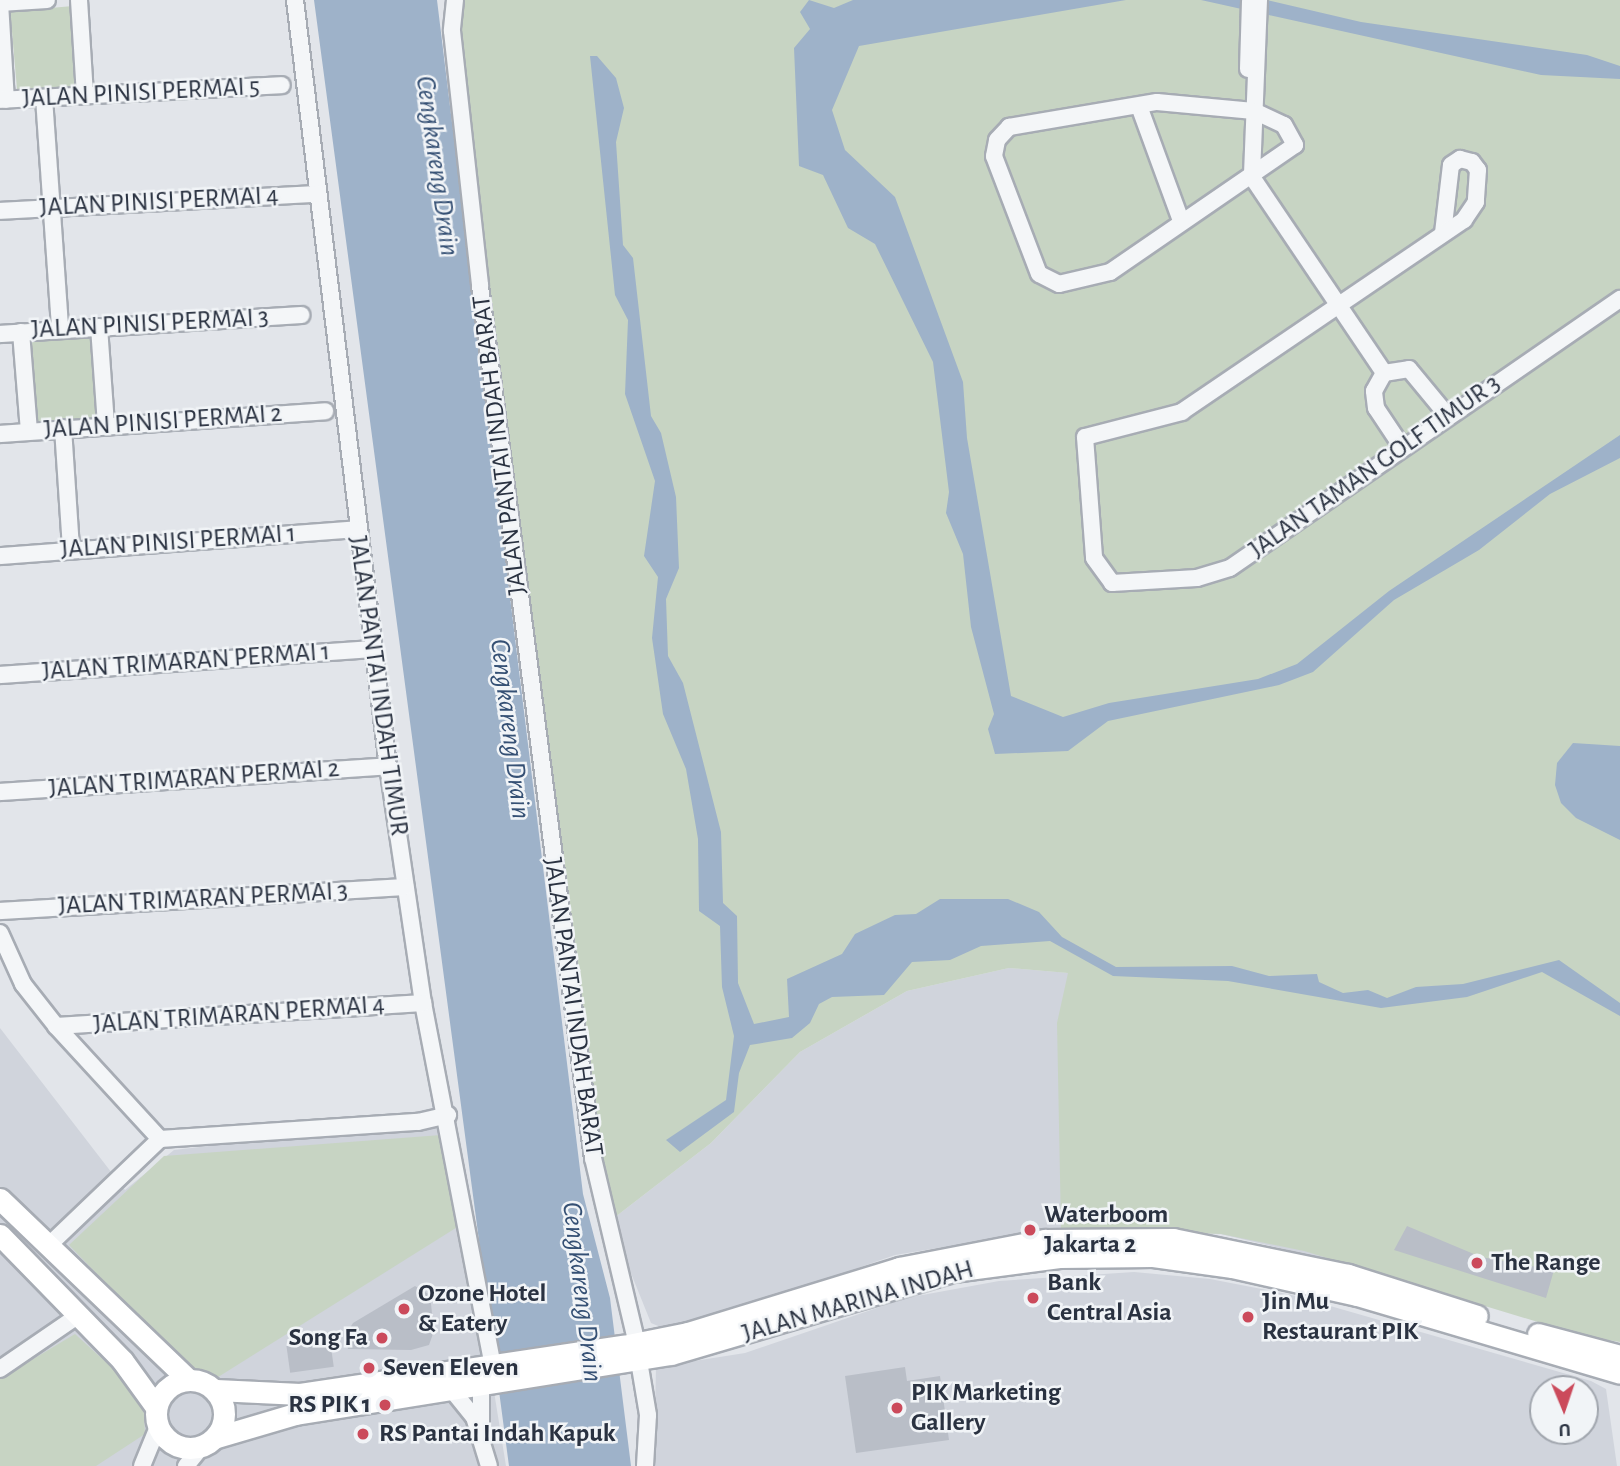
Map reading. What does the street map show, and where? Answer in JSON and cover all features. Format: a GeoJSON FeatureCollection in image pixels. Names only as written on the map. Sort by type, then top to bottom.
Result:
{"type":"FeatureCollection","features":[{"type":"Feature","properties":{"kind":"main road"},"geometry":{"type":"LineString","coordinates":[[0,1199],[188,1380],[216,1390],[225,1413],[209,1442],[176,1446],[79,1315],[0,1235]]}},
{"type":"Feature","properties":{"kind":"main road","name":"JALAN MARINA INDAH"},"geometry":{"type":"LineString","coordinates":[[216,1390],[262,1395],[491,1376],[631,1353],[669,1346],[902,1276],[1045,1240],[1173,1239],[1348,1275],[1620,1356]]}},
{"type":"Feature","properties":{"kind":"main road","name":"JALAN MARINA INDAH"},"geometry":{"type":"LineString","coordinates":[[902,1276],[1003,1263],[1153,1256],[1357,1295],[1620,1373]]}},
{"type":"Feature","properties":{"kind":"main road","name":"JALAN MARINA INDAH"},"geometry":{"type":"LineString","coordinates":[[209,1442],[267,1421],[452,1390],[491,1376]]}},
{"type":"Feature","properties":{"kind":"main road"},"geometry":{"type":"LineString","coordinates":[[157,1417],[167,1388],[188,1380]]}},
{"type":"Feature","properties":{"kind":"main road"},"geometry":{"type":"LineString","coordinates":[[262,1395],[255,1410],[267,1421]]}},
{"type":"Feature","properties":{"kind":"street"},"geometry":{"type":"LineString","coordinates":[[3,100],[0,3],[47,0]]}},
{"type":"Feature","properties":{"kind":"street"},"geometry":{"type":"LineString","coordinates":[[79,0],[85,95]]}},
{"type":"Feature","properties":{"kind":"street","name":"JALAN PANTAI INDAH TIMUR"},"geometry":{"type":"LineString","coordinates":[[295,0],[356,529],[405,887],[423,1003],[448,1115],[491,1376],[481,1434]]}},
{"type":"Feature","properties":{"kind":"street","name":"JALAN PANTAI INDAH BARAT"},"geometry":{"type":"LineString","coordinates":[[444,0],[452,24],[512,548],[593,1158],[631,1353],[648,1415],[645,1466]]}},
{"type":"Feature","properties":{"kind":"street","name":"JALAN PANTAI INDAH BARAT"},"geometry":{"type":"LineString","coordinates":[[452,24],[455,0]]}},
{"type":"Feature","properties":{"kind":"street"},"geometry":{"type":"LineString","coordinates":[[1250,0],[1254,28]]}},
{"type":"Feature","properties":{"kind":"street"},"geometry":{"type":"LineString","coordinates":[[1259,0],[1254,28],[1252,177],[1384,373]]}},
{"type":"Feature","properties":{"kind":"street","name":"JALAN PINISI PERMAI 5"},"geometry":{"type":"LineString","coordinates":[[3,100],[282,85]]}},
{"type":"Feature","properties":{"kind":"street"},"geometry":{"type":"LineString","coordinates":[[44,98],[54,208],[60,329]]}},
{"type":"Feature","properties":{"kind":"street"},"geometry":{"type":"LineString","coordinates":[[1157,102],[1254,111],[1284,125],[1296,139],[1290,152],[1181,221],[1110,272],[1059,284],[1032,266],[994,156],[997,140],[1009,127],[1139,106],[1157,102]]}},
{"type":"Feature","properties":{"kind":"street"},"geometry":{"type":"LineString","coordinates":[[1139,106],[1181,221]]}},
{"type":"Feature","properties":{"kind":"street","name":"JALAN PINISI PERMAI 4"},"geometry":{"type":"LineString","coordinates":[[0,212],[317,194]]}},
{"type":"Feature","properties":{"kind":"street"},"geometry":{"type":"LineString","coordinates":[[1337,304],[1443,233]]}},
{"type":"Feature","properties":{"kind":"street","name":"JALAN TAMAN GOLF TIMUR 3"},"geometry":{"type":"LineString","coordinates":[[1337,304],[1182,412],[1085,437],[1094,558],[1112,583],[1197,578],[1230,568],[1447,415],[1620,299]]}},
{"type":"Feature","properties":{"kind":"street","name":"JALAN PINISI PERMAI 3"},"geometry":{"type":"LineString","coordinates":[[0,334],[301,315]]}},
{"type":"Feature","properties":{"kind":"street"},"geometry":{"type":"LineString","coordinates":[[99,327],[106,425]]}},
{"type":"Feature","properties":{"kind":"street"},"geometry":{"type":"LineString","coordinates":[[21,332],[29,431]]}},
{"type":"Feature","properties":{"kind":"street"},"geometry":{"type":"LineString","coordinates":[[1384,373],[1409,369],[1447,415]]}},
{"type":"Feature","properties":{"kind":"street"},"geometry":{"type":"LineString","coordinates":[[1384,373],[1374,391],[1376,408],[1402,447]]}},
{"type":"Feature","properties":{"kind":"street","name":"JALAN PINISI PERMAI 2"},"geometry":{"type":"LineString","coordinates":[[0,434],[325,411]]}},
{"type":"Feature","properties":{"kind":"street"},"geometry":{"type":"LineString","coordinates":[[63,428],[71,551]]}},
{"type":"Feature","properties":{"kind":"street","name":"JALAN PINISI PERMAI 1"},"geometry":{"type":"LineString","coordinates":[[0,556],[356,529]]}},
{"type":"Feature","properties":{"kind":"street","name":"JALAN TRIMARAN PERMAI 1"},"geometry":{"type":"LineString","coordinates":[[0,675],[372,649]]}},
{"type":"Feature","properties":{"kind":"street","name":"JALAN TRIMARAN PERMAI 2"},"geometry":{"type":"LineString","coordinates":[[0,792],[388,766]]}},
{"type":"Feature","properties":{"kind":"street","name":"JALAN TRIMARAN PERMAI 3"},"geometry":{"type":"LineString","coordinates":[[0,911],[405,887]]}},
{"type":"Feature","properties":{"kind":"street"},"geometry":{"type":"LineString","coordinates":[[0,933],[23,984],[55,1026],[160,1139]]}},
{"type":"Feature","properties":{"kind":"street","name":"JALAN TRIMARAN PERMAI 4"},"geometry":{"type":"LineString","coordinates":[[55,1026],[423,1003]]}},
{"type":"Feature","properties":{"kind":"street"},"geometry":{"type":"LineString","coordinates":[[47,1247],[160,1139],[418,1122],[448,1115]]}},
{"type":"Feature","properties":{"kind":"street"},"geometry":{"type":"LineString","coordinates":[[0,1369],[79,1315]]}},
{"type":"Feature","properties":{"kind":"street","name":"JALAN PANTAI INDAH TIMUR"},"geometry":{"type":"LineString","coordinates":[[452,1390],[466,1402],[481,1434],[489,1466]]}},
{"type":"Feature","properties":{"kind":"street"},"geometry":{"type":"LineString","coordinates":[[142,1466],[157,1417]]}},
{"type":"Feature","properties":{"kind":"street"},"geometry":{"type":"LineString","coordinates":[[186,1466],[209,1442]]}},
{"type":"Feature","properties":{"kind":"shaded area"},"geometry":{"type":"Polygon","coordinates":[[[1009,968],[1069,973],[1384,1273],[1221,1234],[1061,1228],[895,1255],[755,1304],[663,1328],[651,1323],[610,1221],[711,1143],[800,1052],[907,991],[1009,968]]]}},
{"type":"Feature","properties":{"kind":"shaded area"},"geometry":{"type":"Polygon","coordinates":[[[0,1028],[125,1190],[174,1150],[450,1118],[506,1466],[0,1466],[0,1028]]]}},
{"type":"Feature","properties":{"kind":"shaded area"},"geometry":{"type":"Polygon","coordinates":[[[1134,1272],[1210,1279],[1292,1295],[1570,1375],[1529,1375],[1529,1445],[1599,1445],[1599,1385],[1606,1389],[1617,1466],[654,1466],[656,1367],[745,1353],[906,1298],[999,1281],[1134,1272]]]}},
{"type":"Feature","properties":{"kind":"green space"},"geometry":{"type":"Polygon","coordinates":[[[460,0],[1620,0],[1620,1342],[1584,1336],[1304,1251],[1221,1234],[1061,1228],[1057,1023],[1068,973],[1009,968],[907,991],[800,1052],[711,1143],[610,1221],[463,91],[460,0]]]}},
{"type":"Feature","properties":{"kind":"green space"},"geometry":{"type":"Polygon","coordinates":[[[73,6],[80,91],[18,96],[10,11],[73,6]]]}},
{"type":"Feature","properties":{"kind":"green space"},"geometry":{"type":"Polygon","coordinates":[[[93,332],[101,422],[37,427],[29,338],[93,332]]]}},
{"type":"Feature","properties":{"kind":"green space"},"geometry":{"type":"Polygon","coordinates":[[[441,1135],[459,1226],[215,1379],[188,1368],[69,1245],[164,1156],[441,1135]]]}},
{"type":"Feature","properties":{"kind":"green space"},"geometry":{"type":"Polygon","coordinates":[[[75,1334],[143,1396],[145,1434],[96,1466],[0,1466],[0,1379],[75,1334]]]}},
{"type":"Feature","properties":{"kind":"water","name":"Cengkareng Drain"},"geometry":{"type":"Polygon","coordinates":[[[314,0],[437,0],[583,1194],[610,1298],[631,1466],[509,1466],[314,0]]]}},
{"type":"Feature","properties":{"kind":"water"},"geometry":{"type":"Polygon","coordinates":[[[809,0],[834,8],[853,0],[1126,0],[859,46],[832,110],[845,150],[895,197],[963,382],[967,438],[1011,696],[1063,717],[1109,703],[1258,679],[1297,664],[1389,591],[1620,435],[1620,458],[1550,494],[1479,550],[1394,600],[1313,672],[1279,685],[1108,721],[1068,751],[995,754],[988,729],[994,714],[971,627],[963,554],[946,513],[949,492],[933,362],[875,244],[848,228],[823,175],[799,166],[794,48],[810,29],[800,12],[809,0]]]}},
{"type":"Feature","properties":{"kind":"water"},"geometry":{"type":"Polygon","coordinates":[[[1201,0],[1267,0],[1361,22],[1587,55],[1620,66],[1620,79],[1541,75],[1201,0]]]}},
{"type":"Feature","properties":{"kind":"water"},"geometry":{"type":"Polygon","coordinates":[[[590,56],[597,56],[616,78],[624,108],[616,142],[623,245],[633,258],[651,416],[661,433],[676,497],[679,568],[666,599],[668,656],[683,683],[721,832],[723,903],[737,916],[738,983],[754,1024],[789,1017],[787,979],[842,954],[855,934],[895,915],[916,914],[940,899],[1008,899],[1039,912],[1062,937],[1116,967],[1232,966],[1269,976],[1317,974],[1319,982],[1343,993],[1368,990],[1387,998],[1416,987],[1463,984],[1559,960],[1620,1003],[1620,1016],[1542,972],[1467,997],[1381,1008],[1228,981],[1113,976],[1050,941],[981,946],[950,960],[912,962],[884,995],[832,997],[819,1004],[810,1023],[792,1038],[750,1045],[739,1073],[734,1112],[680,1152],[666,1140],[726,1100],[734,1036],[722,987],[720,926],[699,911],[698,839],[686,769],[663,714],[652,638],[658,577],[644,556],[655,481],[625,394],[628,320],[615,295],[590,56]]]}},
{"type":"Feature","properties":{"kind":"water"},"geometry":{"type":"Polygon","coordinates":[[[1573,743],[1620,746],[1620,840],[1576,818],[1561,803],[1555,785],[1557,763],[1573,743]]]}},
{"type":"Feature","properties":{"kind":"building","name":"The Range"},"geometry":{"type":"Polygon","coordinates":[[[1407,1226],[1481,1257],[1554,1270],[1546,1298],[1394,1250],[1407,1226]]]}},
{"type":"Feature","properties":{"kind":"building","name":"Ozone Hotel & Eatery"},"geometry":{"type":"Polygon","coordinates":[[[415,1286],[430,1295],[434,1331],[429,1345],[411,1350],[348,1349],[345,1336],[353,1323],[415,1286]]]}},
{"type":"Feature","properties":{"kind":"building"},"geometry":{"type":"Polygon","coordinates":[[[330,1340],[334,1367],[290,1373],[286,1346],[330,1340]]]}},
{"type":"Feature","properties":{"kind":"building","name":"PIK Marketing Gallery"},"geometry":{"type":"Polygon","coordinates":[[[905,1367],[907,1381],[940,1376],[949,1440],[856,1453],[845,1376],[905,1367]]]}},
{"type":"Feature","properties":{"kind":"place","name":"Waterboom Jakarta 2"},"geometry":{"type":"Point","coordinates":[1030,1230]}},
{"type":"Feature","properties":{"kind":"place","name":"The Range"},"geometry":{"type":"Point","coordinates":[1477,1263]}},
{"type":"Feature","properties":{"kind":"place","name":"Bank Central Asia"},"geometry":{"type":"Point","coordinates":[1033,1298]}},
{"type":"Feature","properties":{"kind":"place","name":"Ozone Hotel & Eatery"},"geometry":{"type":"Point","coordinates":[404,1309]}},
{"type":"Feature","properties":{"kind":"place","name":"Jin Mu Restaurant PIK"},"geometry":{"type":"Point","coordinates":[1248,1317]}},
{"type":"Feature","properties":{"kind":"place","name":"Song Fa"},"geometry":{"type":"Point","coordinates":[382,1338]}},
{"type":"Feature","properties":{"kind":"place","name":"Seven Eleven"},"geometry":{"type":"Point","coordinates":[369,1368]}},
{"type":"Feature","properties":{"kind":"place","name":"RS PIK 1"},"geometry":{"type":"Point","coordinates":[385,1405]}},
{"type":"Feature","properties":{"kind":"place","name":"PIK Marketing Gallery"},"geometry":{"type":"Point","coordinates":[897,1408]}},
{"type":"Feature","properties":{"kind":"place","name":"RS Pantai Indah Kapuk"},"geometry":{"type":"Point","coordinates":[363,1434]}}]}
